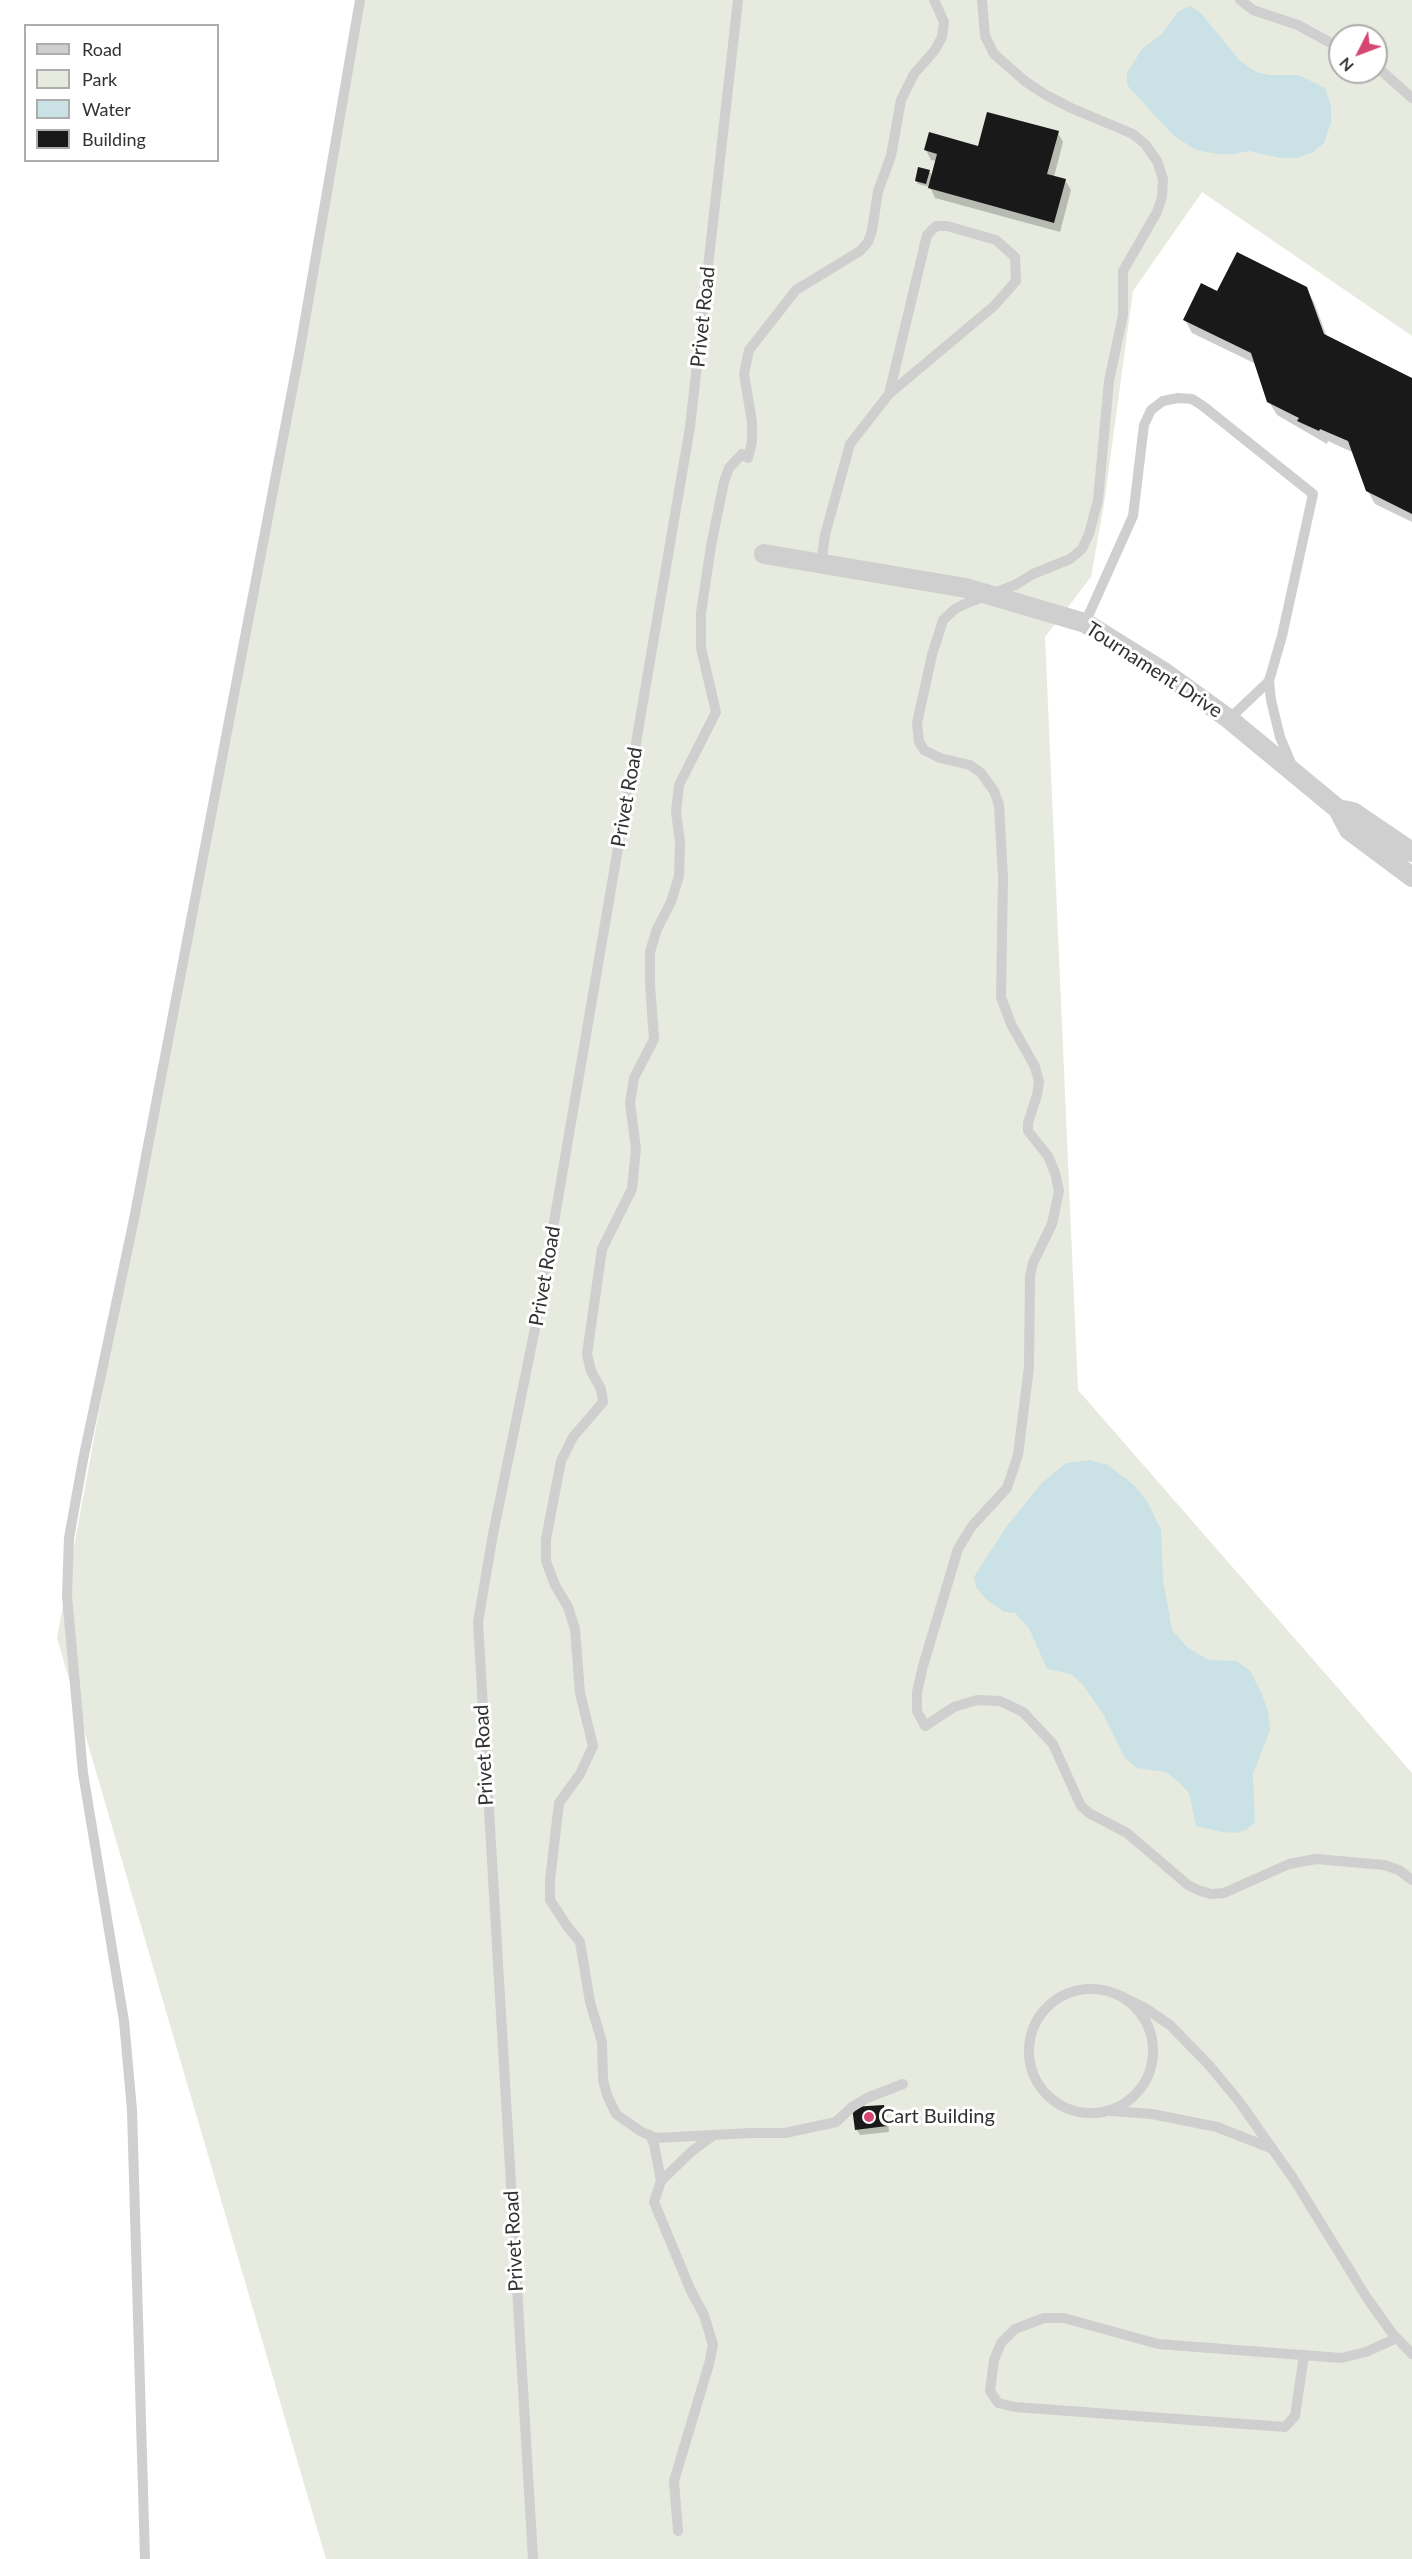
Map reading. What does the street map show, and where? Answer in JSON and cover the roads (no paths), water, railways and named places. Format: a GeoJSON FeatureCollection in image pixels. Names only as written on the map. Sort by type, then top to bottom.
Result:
{"type":"FeatureCollection","features":[{"type":"Feature","properties":{"kind":"street","name":"Tournament Drive"},"geometry":{"type":"LineString","coordinates":[[764,554],[966,588],[1085,623],[1164,672],[1229,719],[1296,777],[1338,809],[1349,830],[1412,877]]}},
{"type":"Feature","properties":{"kind":"street","name":"Tournament Drive"},"geometry":{"type":"LineString","coordinates":[[1338,809],[1353,812],[1412,852]]}},
{"type":"Feature","properties":{"kind":"lane"},"geometry":{"type":"LineString","coordinates":[[144,2559],[132,2110],[124,2021],[83,1773],[68,1596],[69,1538],[81,1469],[134,1219],[298,361],[360,0]]}},
{"type":"Feature","properties":{"kind":"lane","name":"Privet Road"},"geometry":{"type":"LineString","coordinates":[[533,2559],[478,1622],[493,1534],[542,1293],[690,427],[738,0]]}},
{"type":"Feature","properties":{"kind":"lane"},"geometry":{"type":"LineString","coordinates":[[903,2084],[867,2098],[852,2107],[836,2122],[785,2133],[656,2138],[616,2114],[603,2080],[602,2042],[590,2002],[580,1942],[550,1900],[550,1880],[559,1803],[580,1774],[593,1746],[580,1693],[575,1629],[568,1607],[546,1562],[546,1539],[561,1461],[573,1437],[603,1402],[601,1389],[591,1371],[587,1354],[602,1249],[632,1189],[636,1149],[630,1103],[634,1078],[654,1039],[650,984],[651,952],[657,929],[680,876],[680,842],[676,812],[679,785],[716,712],[701,648],[701,613],[724,482],[729,468],[742,454],[748,458],[752,442],[752,422],[744,374],[749,350],[796,290],[860,251],[868,242],[873,231],[878,191],[891,156],[897,117],[906,87],[935,50],[942,37],[944,22],[934,0]]}},
{"type":"Feature","properties":{"kind":"lane"},"geometry":{"type":"LineString","coordinates":[[982,0],[985,36],[994,54],[1026,82],[1046,94],[1071,108],[1133,134],[1157,161],[1163,179],[1162,197],[1157,212],[1123,270],[1123,315],[1109,381],[1098,500],[1089,534],[1082,549],[1070,559],[955,609],[943,620],[928,671],[917,733],[919,742],[931,755],[970,765],[981,772],[991,785],[999,805],[1003,877],[1001,997],[1011,1024],[1035,1067],[1039,1082],[1028,1131],[1048,1156],[1059,1191],[1052,1224],[1033,1263],[1030,1276],[1029,1367],[1018,1455],[1007,1488],[972,1526],[958,1549],[922,1666],[916,1712],[925,1726],[954,1707],[977,1700],[1000,1701],[1023,1712],[1053,1744],[1081,1806],[1089,1813],[1127,1833],[1188,1885],[1198,1890],[1211,1894],[1224,1893],[1289,1864],[1316,1859],[1384,1865],[1399,1870],[1412,1880]]}},
{"type":"Feature","properties":{"kind":"lane"},"geometry":{"type":"LineString","coordinates":[[1240,0],[1253,10],[1298,25],[1328,41]]}},
{"type":"Feature","properties":{"kind":"lane"},"geometry":{"type":"LineString","coordinates":[[1388,77],[1412,98]]}},
{"type":"Feature","properties":{"kind":"lane"},"geometry":{"type":"LineString","coordinates":[[821,564],[825,535],[850,444],[889,394],[994,306],[1016,281],[1015,257],[996,240],[947,226],[936,226],[927,236],[889,394]]}},
{"type":"Feature","properties":{"kind":"lane"},"geometry":{"type":"LineString","coordinates":[[1085,623],[1133,516],[1144,425],[1151,410],[1163,401],[1178,398],[1192,399],[1313,494],[1282,636],[1269,681],[1280,737],[1296,777]]}},
{"type":"Feature","properties":{"kind":"lane"},"geometry":{"type":"LineString","coordinates":[[1229,719],[1269,681]]}},
{"type":"Feature","properties":{"kind":"lane"},"geometry":{"type":"LineString","coordinates":[[1273,2149],[1217,2127],[1152,2114],[1108,2111],[1087,2113],[1066,2108],[1048,2096],[1036,2080],[1030,2061],[1029,2041],[1035,2022],[1047,2006],[1063,1995],[1082,1989],[1102,1989],[1145,2007],[1170,2025],[1238,2100],[1273,2149],[1313,2208],[1361,2288],[1397,2338],[1412,2354]]}},
{"type":"Feature","properties":{"kind":"lane"},"geometry":{"type":"LineString","coordinates":[[1108,2111],[1127,2102],[1143,2087],[1152,2068],[1154,2047],[1149,2026],[1137,2008],[1121,1996]]}},
{"type":"Feature","properties":{"kind":"lane"},"geometry":{"type":"LineString","coordinates":[[650,2135],[661,2181]]}},
{"type":"Feature","properties":{"kind":"lane"},"geometry":{"type":"LineString","coordinates":[[678,2531],[674,2481],[704,2385],[713,2345],[704,2315],[691,2291],[654,2202],[661,2181],[692,2151],[714,2135]]}},
{"type":"Feature","properties":{"kind":"lane"},"geometry":{"type":"LineString","coordinates":[[1304,2355],[1295,2416],[1285,2427],[1015,2407],[998,2403],[990,2391],[994,2360],[1001,2343],[1015,2329],[1044,2318],[1064,2318],[1158,2344],[1304,2355],[1341,2358],[1365,2352],[1397,2338]]}},
{"type":"Feature","properties":{"kind":"water"},"geometry":{"type":"Polygon","coordinates":[[[1190,6],[1200,12],[1240,61],[1256,72],[1269,75],[1299,75],[1325,88],[1331,105],[1331,122],[1324,143],[1313,152],[1297,158],[1280,158],[1249,151],[1217,154],[1196,150],[1173,135],[1127,85],[1127,73],[1142,49],[1162,34],[1178,12],[1190,6]]]}},
{"type":"Feature","properties":{"kind":"water"},"geometry":{"type":"Polygon","coordinates":[[[1089,1460],[1108,1465],[1134,1485],[1148,1503],[1161,1530],[1163,1579],[1172,1630],[1188,1648],[1209,1660],[1237,1661],[1250,1671],[1262,1694],[1268,1712],[1270,1730],[1253,1774],[1255,1822],[1246,1830],[1236,1833],[1222,1832],[1196,1826],[1189,1793],[1179,1782],[1166,1772],[1137,1768],[1125,1758],[1104,1715],[1083,1685],[1071,1674],[1047,1669],[1029,1628],[1015,1613],[1004,1612],[987,1600],[976,1587],[974,1577],[1006,1527],[1042,1483],[1066,1463],[1089,1460]]]}},
{"type":"Feature","properties":{"kind":"place","name":"Cart Building"},"geometry":{"type":"Point","coordinates":[869,2117]}}]}
